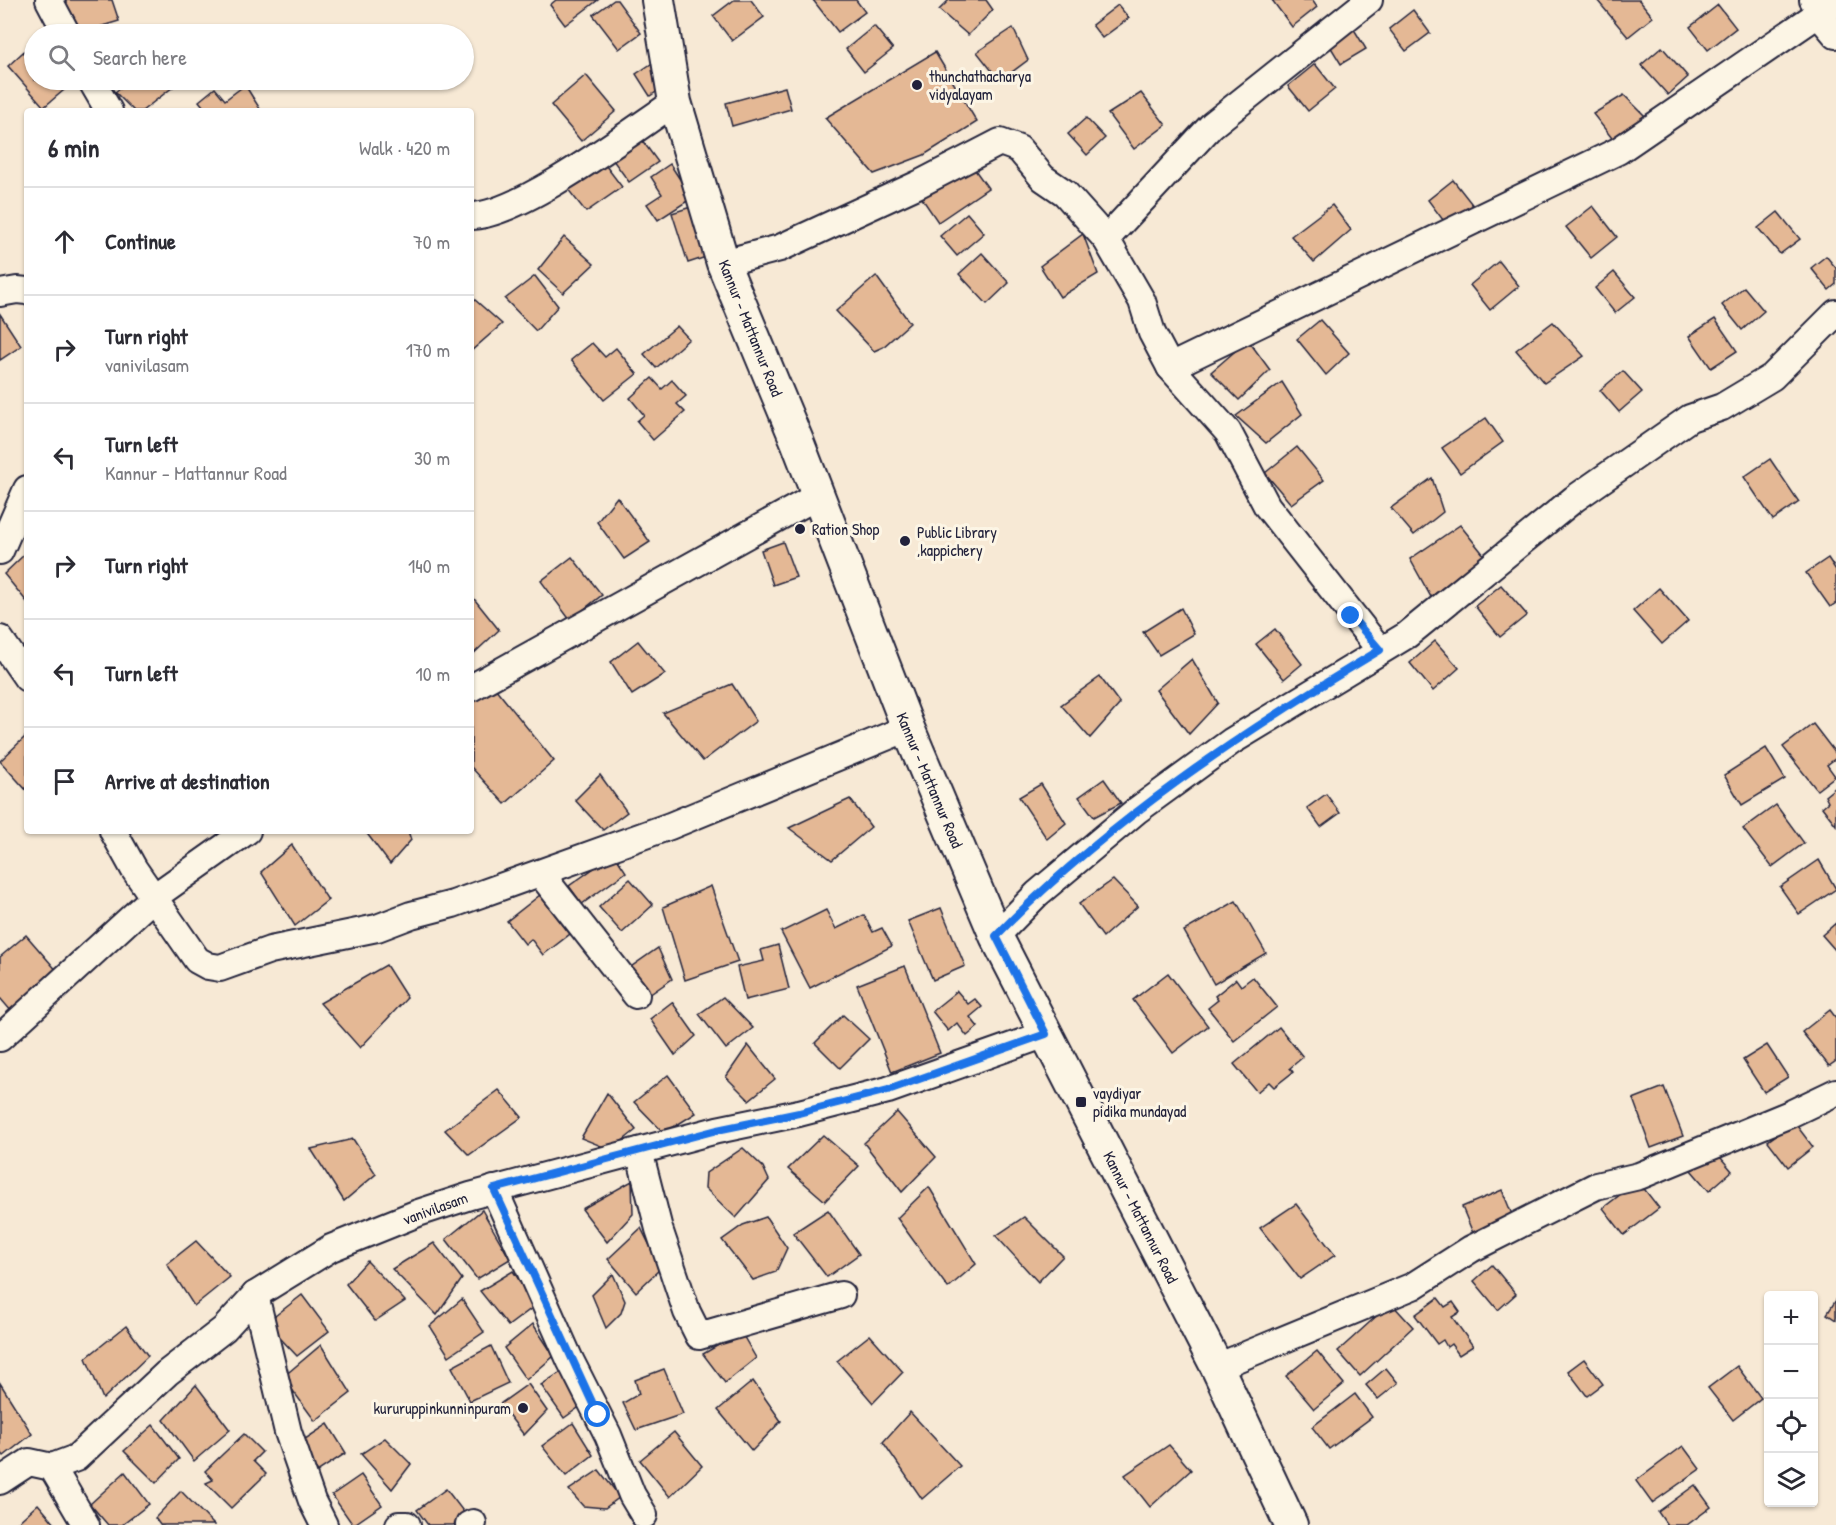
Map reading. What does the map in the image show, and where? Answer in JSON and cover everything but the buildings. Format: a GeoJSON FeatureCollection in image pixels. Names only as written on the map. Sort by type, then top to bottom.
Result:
{"type":"FeatureCollection","features":[{"type":"Feature","properties":{"kind":"main road","name":"Kannur - Mattannur Road"},"geometry":{"type":"LineString","coordinates":[[658,0],[675,102],[723,264],[819,495],[908,728],[996,936],[1217,1367],[1291,1525]]}},
{"type":"Feature","properties":{"kind":"street"},"geometry":{"type":"LineString","coordinates":[[49,0],[62,24]]}},
{"type":"Feature","properties":{"kind":"street"},"geometry":{"type":"LineString","coordinates":[[1106,239],[1212,125],[1369,0]]}},
{"type":"Feature","properties":{"kind":"street"},"geometry":{"type":"LineString","coordinates":[[1170,367],[1618,151],[1825,4]]}},
{"type":"Feature","properties":{"kind":"street"},"geometry":{"type":"LineString","coordinates":[[1825,4],[1825,22],[1836,35]]}},
{"type":"Feature","properties":{"kind":"street"},"geometry":{"type":"LineString","coordinates":[[97,90],[107,108]]}},
{"type":"Feature","properties":{"kind":"street"},"geometry":{"type":"LineString","coordinates":[[474,215],[506,208],[522,200],[583,164],[675,102]]}},
{"type":"Feature","properties":{"kind":"street"},"geometry":{"type":"LineString","coordinates":[[723,264],[780,248],[920,184],[1000,142],[1018,149],[1043,178],[1065,193],[1106,239],[1142,301],[1152,333],[1170,367],[1228,432],[1268,506],[1380,650]]}},
{"type":"Feature","properties":{"kind":"street"},"geometry":{"type":"LineString","coordinates":[[0,293],[24,291]]}},
{"type":"Feature","properties":{"kind":"street"},"geometry":{"type":"LineString","coordinates":[[996,936],[1037,894],[1136,812],[1232,741],[1407,635],[1540,526],[1690,418],[1722,407],[1772,377],[1836,313]]}},
{"type":"Feature","properties":{"kind":"street"},"geometry":{"type":"LineString","coordinates":[[474,686],[819,495]]}},
{"type":"Feature","properties":{"kind":"street"},"geometry":{"type":"LineString","coordinates":[[0,551],[24,496]]}},
{"type":"Feature","properties":{"kind":"street"},"geometry":{"type":"LineString","coordinates":[[0,639],[24,674]]}},
{"type":"Feature","properties":{"kind":"street"},"geometry":{"type":"LineString","coordinates":[[115,834],[197,960],[208,966],[220,968],[270,950],[377,928],[540,873],[670,826],[908,728]]}},
{"type":"Feature","properties":{"kind":"street"},"geometry":{"type":"LineString","coordinates":[[0,1038],[154,897],[243,834]]}},
{"type":"Feature","properties":{"kind":"street"},"geometry":{"type":"LineString","coordinates":[[540,873],[636,995]]}},
{"type":"Feature","properties":{"kind":"street","name":"vanivilasam"},"geometry":{"type":"LineString","coordinates":[[0,1481],[29,1462],[52,1467],[76,1458],[167,1373],[224,1329],[255,1295],[331,1248],[418,1213],[494,1189],[888,1090],[1046,1034]]}},
{"type":"Feature","properties":{"kind":"street"},"geometry":{"type":"LineString","coordinates":[[1217,1367],[1413,1286],[1471,1249],[1596,1186],[1639,1176],[1790,1114],[1836,1092]]}},
{"type":"Feature","properties":{"kind":"street"},"geometry":{"type":"LineString","coordinates":[[639,1151],[659,1229],[690,1320],[699,1336],[841,1295]]}},
{"type":"Feature","properties":{"kind":"street"},"geometry":{"type":"LineString","coordinates":[[494,1189],[570,1360],[608,1435],[632,1495],[644,1515]]}},
{"type":"Feature","properties":{"kind":"street"},"geometry":{"type":"LineString","coordinates":[[255,1295],[288,1432],[312,1501],[324,1525]]}},
{"type":"Feature","properties":{"kind":"street"},"geometry":{"type":"LineString","coordinates":[[52,1467],[87,1525]]}},
{"type":"Feature","properties":{"kind":"street"},"geometry":{"type":"LineString","coordinates":[[399,1525],[407,1525]]}},
{"type":"Feature","properties":{"kind":"place","name":"thunchathacharya vidyalayam"},"geometry":{"type":"Point","coordinates":[917,85]}},
{"type":"Feature","properties":{"kind":"place","name":"Ration Shop"},"geometry":{"type":"Point","coordinates":[800,529]}},
{"type":"Feature","properties":{"kind":"place","name":"Public Library ,kappichery"},"geometry":{"type":"Point","coordinates":[905,541]}},
{"type":"Feature","properties":{"kind":"place","name":"vaydiyar pidika mundayad"},"geometry":{"type":"Point","coordinates":[1081,1102]}},
{"type":"Feature","properties":{"kind":"place","name":"kururuppinkunninpuram"},"geometry":{"type":"Point","coordinates":[523,1408]}},
{"type":"Feature","properties":{"kind":"route"},"geometry":{"type":"LineString","coordinates":[[598,1415],[591,1397],[570,1360],[494,1189],[717,1130],[799,1113],[888,1090],[1046,1034],[996,936],[1037,894],[1136,812],[1203,765],[1232,741],[1264,724],[1380,650],[1351,616]]}}]}
